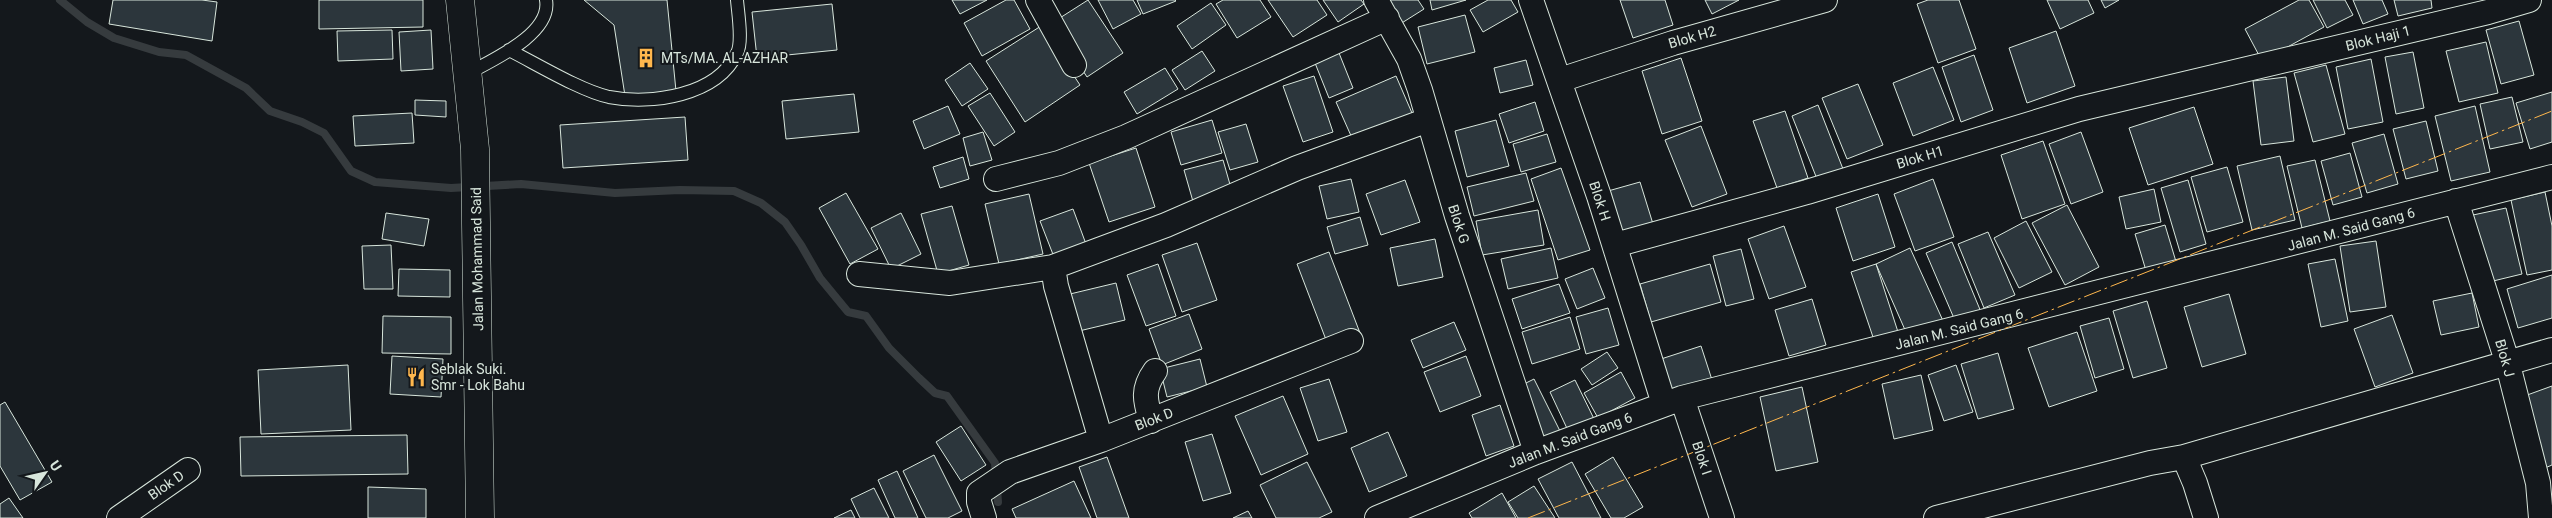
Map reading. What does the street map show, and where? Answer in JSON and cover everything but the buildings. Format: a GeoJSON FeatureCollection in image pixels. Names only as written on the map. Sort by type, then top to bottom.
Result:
{"type":"FeatureCollection","features":[{"type":"Feature","properties":{"kind":"street","name":"Jalan Mohammad Said"},"geometry":{"type":"LineString","coordinates":[[460,0],[475,149],[480,518]]}},
{"type":"Feature","properties":{"kind":"street"},"geometry":{"type":"LineString","coordinates":[[1038,0],[1074,65]]}},
{"type":"Feature","properties":{"kind":"street","name":"Blok H"},"geometry":{"type":"LineString","coordinates":[[1531,0],[1560,80],[1614,245],[1673,401]]}},
{"type":"Feature","properties":{"kind":"street","name":"Blok H2"},"geometry":{"type":"LineString","coordinates":[[1560,80],[1673,42],[1825,0]]}},
{"type":"Feature","properties":{"kind":"street","name":"Blok Haji 1"},"geometry":{"type":"LineString","coordinates":[[2227,74],[2488,12],[2529,0]]}},
{"type":"Feature","properties":{"kind":"street"},"geometry":{"type":"LineString","coordinates":[[996,179],[1059,163],[1126,137],[1381,9]]}},
{"type":"Feature","properties":{"kind":"street","name":"Blok G"},"geometry":{"type":"LineString","coordinates":[[1381,9],[1409,59],[1456,216],[1536,452]]}},
{"type":"Feature","properties":{"kind":"street","name":"Blok H1"},"geometry":{"type":"LineString","coordinates":[[1614,245],[1807,192],[2079,109],[2209,76],[2227,74]]}},
{"type":"Feature","properties":{"kind":"street"},"geometry":{"type":"LineString","coordinates":[[859,274],[950,283],[1053,267],[1166,225],[1297,168],[1428,120]]}},
{"type":"Feature","properties":{"kind":"street","name":"Jalan M. Said Gang 6"},"geometry":{"type":"LineString","coordinates":[[1377,518],[1536,452],[1673,401],[2552,177]]}},
{"type":"Feature","properties":{"kind":"street","name":"Blok J"},"geometry":{"type":"LineString","coordinates":[[2456,201],[2507,362],[2538,484],[2541,518]]}},
{"type":"Feature","properties":{"kind":"street"},"geometry":{"type":"LineString","coordinates":[[1053,267],[1056,286],[1101,440]]}},
{"type":"Feature","properties":{"kind":"street","name":"Blok D"},"geometry":{"type":"LineString","coordinates":[[979,516],[978,502],[981,490],[1010,472],[1101,440],[1305,362],[1351,341]]}},
{"type":"Feature","properties":{"kind":"street"},"geometry":{"type":"LineString","coordinates":[[1936,518],[2150,463],[2184,457],[2552,350]]}},
{"type":"Feature","properties":{"kind":"street"},"geometry":{"type":"LineString","coordinates":[[1151,420],[1144,395],[1148,381],[1155,371]]}},
{"type":"Feature","properties":{"kind":"street","name":"Blok I"},"geometry":{"type":"LineString","coordinates":[[1673,401],[1722,518]]}},
{"type":"Feature","properties":{"kind":"street"},"geometry":{"type":"LineString","coordinates":[[2184,457],[2206,518]]}},
{"type":"Feature","properties":{"kind":"street","name":"Blok D"},"geometry":{"type":"LineString","coordinates":[[119,518],[188,470]]}},
{"type":"Feature","properties":{"kind":"lane"},"geometry":{"type":"LineString","coordinates":[[467,75],[509,50],[541,25],[547,7],[546,0]]}},
{"type":"Feature","properties":{"kind":"lane"},"geometry":{"type":"LineString","coordinates":[[509,50],[608,97],[636,99],[686,95],[710,84],[728,68],[738,52],[737,0]]}},
{"type":"Feature","properties":{"kind":"waterway"},"geometry":{"type":"LineString","coordinates":[[60,0],[87,22],[114,38],[159,52],[186,55],[246,88],[270,111],[302,122],[324,133],[351,171],[375,182],[451,188],[521,184],[615,193],[680,190],[734,191],[761,203],[785,222],[820,278],[848,312],[866,316],[889,348],[919,378],[935,393],[947,396],[995,463],[998,502]]}},
{"type":"Feature","properties":{"kind":"power"},"geometry":{"type":"LineString","coordinates":[[1528,518],[2552,111]]}},
{"type":"Feature","properties":{"kind":"place","name":"MTs/MA. AL-AZHAR"},"geometry":{"type":"Point","coordinates":[646,58]}},
{"type":"Feature","properties":{"kind":"place","name":"Seblak Suki. Smr - Lok Bahu"},"geometry":{"type":"Point","coordinates":[416,377]}}]}
